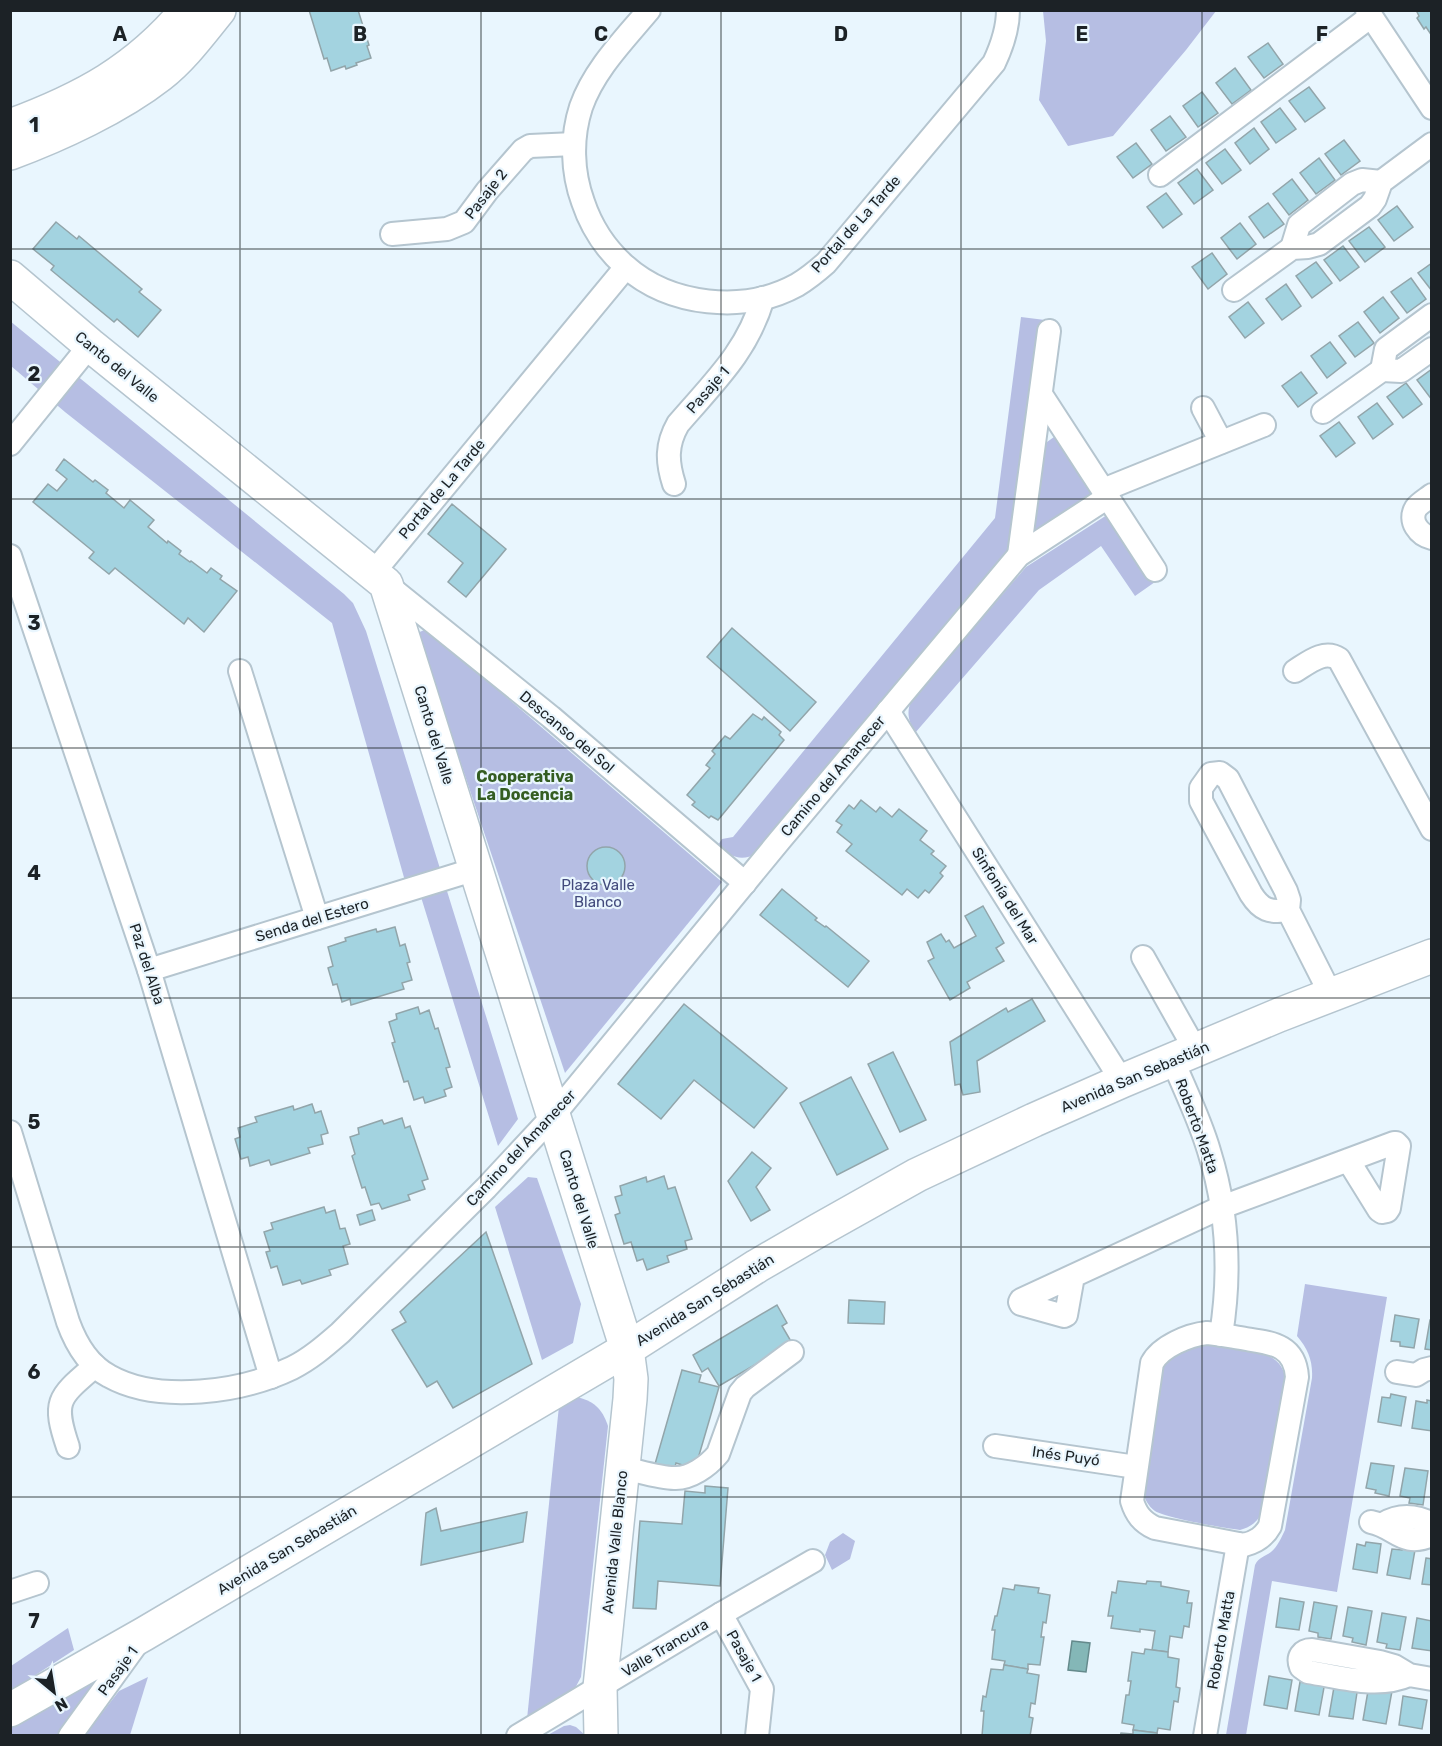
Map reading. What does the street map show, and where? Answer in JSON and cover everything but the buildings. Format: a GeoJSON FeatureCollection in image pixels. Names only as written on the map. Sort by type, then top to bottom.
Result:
{"type":"FeatureCollection","features":[{"type":"Feature","properties":{"kind":"street"},"geometry":{"type":"LineString","coordinates":[[10,126],[72,100],[117,75],[152,48],[187,10]]}},
{"type":"Feature","properties":{"kind":"street"},"geometry":{"type":"LineString","coordinates":[[10,153],[38,143],[95,116],[141,88],[161,74],[219,10]]}},
{"type":"Feature","properties":{"kind":"street","name":"Portal de La Tarde"},"geometry":{"type":"LineString","coordinates":[[649,10],[606,61],[581,108],[574,144],[576,178],[586,210],[603,241],[626,267],[659,287],[695,299],[718,302],[741,302],[763,298],[797,285],[812,275],[838,249],[994,63],[1005,33],[1008,10]]}},
{"type":"Feature","properties":{"kind":"street"},"geometry":{"type":"LineString","coordinates":[[1160,175],[1369,14],[1431,108]]}},
{"type":"Feature","properties":{"kind":"street","name":"Pasaje 2"},"geometry":{"type":"LineString","coordinates":[[392,234],[457,226],[464,222],[487,191],[523,150],[530,146],[574,144]]}},
{"type":"Feature","properties":{"kind":"street"},"geometry":{"type":"LineString","coordinates":[[1234,290],[1292,248],[1299,225],[1352,184],[1362,180],[1381,182],[1431,144]]}},
{"type":"Feature","properties":{"kind":"street","name":"Portal de La Tarde"},"geometry":{"type":"LineString","coordinates":[[379,579],[626,267]]}},
{"type":"Feature","properties":{"kind":"street","name":"Canto del Valle"},"geometry":{"type":"LineString","coordinates":[[10,277],[90,345],[379,579],[476,869],[627,1349]]}},
{"type":"Feature","properties":{"kind":"street","name":"Pasaje 1"},"geometry":{"type":"LineString","coordinates":[[674,484],[668,454],[674,431],[735,358],[753,328],[763,298]]}},
{"type":"Feature","properties":{"kind":"street"},"geometry":{"type":"LineString","coordinates":[[1382,370],[1386,349],[1431,315]]}},
{"type":"Feature","properties":{"kind":"street"},"geometry":{"type":"LineString","coordinates":[[1019,555],[1049,332]]}},
{"type":"Feature","properties":{"kind":"street"},"geometry":{"type":"LineString","coordinates":[[10,444],[90,345]]}},
{"type":"Feature","properties":{"kind":"street"},"geometry":{"type":"LineString","coordinates":[[1323,412],[1382,370],[1401,371],[1431,349]]}},
{"type":"Feature","properties":{"kind":"street"},"geometry":{"type":"LineString","coordinates":[[1042,396],[1155,570]]}},
{"type":"Feature","properties":{"kind":"street"},"geometry":{"type":"LineString","coordinates":[[1203,408],[1221,442]]}},
{"type":"Feature","properties":{"kind":"street","name":"Camino del Amanecer"},"geometry":{"type":"LineString","coordinates":[[10,1132],[68,1323],[74,1339],[95,1366],[108,1376],[125,1383],[169,1392],[212,1391],[253,1383],[293,1367],[317,1353],[340,1333],[486,1188],[553,1116],[1019,555],[1106,494],[1264,425]]}},
{"type":"Feature","properties":{"kind":"street"},"geometry":{"type":"LineString","coordinates":[[1431,495],[1417,507],[1414,517],[1414,523],[1419,532],[1431,538]]}},
{"type":"Feature","properties":{"kind":"street","name":"Paz del Alba"},"geometry":{"type":"LineString","coordinates":[[10,556],[149,970],[271,1377]]}},
{"type":"Feature","properties":{"kind":"street","name":"Descanso del Sol"},"geometry":{"type":"LineString","coordinates":[[379,579],[551,717],[745,883]]}},
{"type":"Feature","properties":{"kind":"street"},"geometry":{"type":"LineString","coordinates":[[1295,671],[1322,656],[1334,655],[1339,659],[1431,829]]}},
{"type":"Feature","properties":{"kind":"street"},"geometry":{"type":"LineString","coordinates":[[240,672],[317,918]]}},
{"type":"Feature","properties":{"kind":"street","name":"Sinfonía del Mar"},"geometry":{"type":"LineString","coordinates":[[888,711],[1122,1081]]}},
{"type":"Feature","properties":{"kind":"street"},"geometry":{"type":"LineString","coordinates":[[1288,910],[1269,911],[1255,902],[1202,801],[1201,788],[1211,774],[1220,773],[1228,779],[1286,891],[1289,900],[1288,910],[1331,995]]}},
{"type":"Feature","properties":{"kind":"street","name":"Senda del Estero"},"geometry":{"type":"LineString","coordinates":[[149,970],[476,869]]}},
{"type":"Feature","properties":{"kind":"street","name":"Roberto Matta"},"geometry":{"type":"LineString","coordinates":[[1143,957],[1185,1055],[1222,1207],[1227,1273],[1221,1335]]}},
{"type":"Feature","properties":{"kind":"street","name":"Avenida San Sebastián"},"geometry":{"type":"LineString","coordinates":[[10,1710],[144,1634],[627,1349],[757,1266],[880,1195],[962,1153],[1122,1081],[1331,995],[1431,957]]}},
{"type":"Feature","properties":{"kind":"street"},"geometry":{"type":"LineString","coordinates":[[1073,1276],[1222,1207],[1348,1160]]}},
{"type":"Feature","properties":{"kind":"street"},"geometry":{"type":"LineString","coordinates":[[1207,1333],[1221,1335],[1276,1344],[1289,1354],[1297,1377],[1270,1526],[1262,1537],[1253,1543],[1244,1545],[1155,1527],[1137,1515],[1132,1501],[1151,1368],[1155,1358],[1161,1350],[1193,1336],[1207,1333]]}},
{"type":"Feature","properties":{"kind":"street","name":"Avenida Valle Blanco"},"geometry":{"type":"LineString","coordinates":[[601,1736],[600,1687],[630,1399],[631,1379],[627,1349]]}},
{"type":"Feature","properties":{"kind":"street"},"geometry":{"type":"LineString","coordinates":[[623,1468],[674,1479],[690,1475],[712,1462],[718,1454],[740,1393],[792,1352]]}},
{"type":"Feature","properties":{"kind":"street"},"geometry":{"type":"LineString","coordinates":[[68,1447],[59,1413],[61,1401],[70,1387],[95,1366]]}},
{"type":"Feature","properties":{"kind":"street","name":"Inés Puyó"},"geometry":{"type":"LineString","coordinates":[[995,1446],[1136,1467]]}},
{"type":"Feature","properties":{"kind":"street"},"geometry":{"type":"LineString","coordinates":[[1431,1524],[1407,1516],[1377,1523],[1403,1538],[1424,1538],[1431,1535]]}},
{"type":"Feature","properties":{"kind":"street","name":"Roberto Matta"},"geometry":{"type":"LineString","coordinates":[[1204,1736],[1238,1544]]}},
{"type":"Feature","properties":{"kind":"street","name":"Valle Trancura"},"geometry":{"type":"LineString","coordinates":[[518,1736],[813,1561]]}},
{"type":"Feature","properties":{"kind":"street"},"geometry":{"type":"LineString","coordinates":[[10,1592],[37,1583]]}},
{"type":"Feature","properties":{"kind":"street","name":"Pasaje 1"},"geometry":{"type":"LineString","coordinates":[[721,1614],[762,1689],[757,1736]]}},
{"type":"Feature","properties":{"kind":"street","name":"Pasaje 1"},"geometry":{"type":"LineString","coordinates":[[70,1736],[144,1634]]}},
{"type":"Feature","properties":{"kind":"street"},"geometry":{"type":"LineString","coordinates":[[1409,1675],[1431,1679]]}},
{"type":"Feature","properties":{"kind":"green space"},"geometry":{"type":"Polygon","coordinates":[[[1043,10],[1216,11],[1113,136],[1068,146],[1039,100],[1046,41],[1043,10]]]}},
{"type":"Feature","properties":{"kind":"green space"},"geometry":{"type":"Polygon","coordinates":[[[1021,317],[1045,320],[1017,541],[757,853],[746,858],[732,855],[718,845],[722,839],[733,837],[995,518],[1021,317]]]}},
{"type":"Feature","properties":{"kind":"green space"},"geometry":{"type":"Polygon","coordinates":[[[10,321],[353,603],[366,631],[518,1119],[498,1146],[421,897],[405,881],[332,623],[65,412],[11,366],[10,321]]]}},
{"type":"Feature","properties":{"kind":"green space"},"geometry":{"type":"Polygon","coordinates":[[[1054,437],[1059,437],[1095,492],[1031,540],[1044,446],[1054,437]]]}},
{"type":"Feature","properties":{"kind":"green space"},"geometry":{"type":"Polygon","coordinates":[[[1107,515],[1113,517],[1155,582],[1135,596],[1101,546],[1039,590],[915,733],[909,717],[911,701],[1026,567],[1107,515]]]}},
{"type":"Feature","properties":{"kind":"green space","name":"Plaza Valle Blanco"},"geometry":{"type":"Polygon","coordinates":[[[427,629],[722,882],[565,1073],[417,633],[427,629]]]}},
{"type":"Feature","properties":{"kind":"green space"},"geometry":{"type":"Polygon","coordinates":[[[528,1177],[537,1178],[581,1304],[573,1343],[542,1360],[495,1207],[528,1177]]]}},
{"type":"Feature","properties":{"kind":"green space"},"geometry":{"type":"Polygon","coordinates":[[[1305,1284],[1387,1297],[1337,1592],[1272,1581],[1246,1735],[1226,1735],[1255,1565],[1273,1550],[1285,1530],[1312,1378],[1309,1356],[1297,1336],[1305,1284]]]}},
{"type":"Feature","properties":{"kind":"green space"},"geometry":{"type":"Polygon","coordinates":[[[1208,1345],[1266,1355],[1278,1362],[1285,1375],[1286,1384],[1262,1513],[1253,1524],[1240,1530],[1161,1514],[1150,1507],[1142,1491],[1162,1367],[1183,1352],[1208,1345]]]}},
{"type":"Feature","properties":{"kind":"green space"},"geometry":{"type":"Polygon","coordinates":[[[575,1397],[587,1400],[596,1406],[603,1414],[608,1426],[581,1677],[573,1692],[527,1719],[559,1406],[575,1397]]]}},
{"type":"Feature","properties":{"kind":"green space"},"geometry":{"type":"Polygon","coordinates":[[[843,1533],[855,1541],[850,1559],[832,1570],[825,1555],[830,1542],[843,1533]]]}},
{"type":"Feature","properties":{"kind":"green space"},"geometry":{"type":"Polygon","coordinates":[[[68,1628],[74,1650],[11,1691],[11,1666],[68,1628]]]}},
{"type":"Feature","properties":{"kind":"green space"},"geometry":{"type":"Polygon","coordinates":[[[117,1661],[63,1735],[11,1736],[11,1720],[117,1661]]]}},
{"type":"Feature","properties":{"kind":"green space"},"geometry":{"type":"Polygon","coordinates":[[[148,1677],[130,1735],[85,1735],[119,1691],[148,1677]]]}},
{"type":"Feature","properties":{"kind":"green space"},"geometry":{"type":"Polygon","coordinates":[[[570,1725],[585,1735],[546,1736],[564,1726],[570,1725]]]}},
{"type":"Feature","properties":{"kind":"shaded area"},"geometry":{"type":"Polygon","coordinates":[[[1072,1641],[1090,1643],[1086,1672],[1068,1670],[1072,1641]]]}},
{"type":"Feature","properties":{"kind":"district","name":"Cooperativa La Docencia"},"geometry":{"type":"Point","coordinates":[525,785]}}]}
